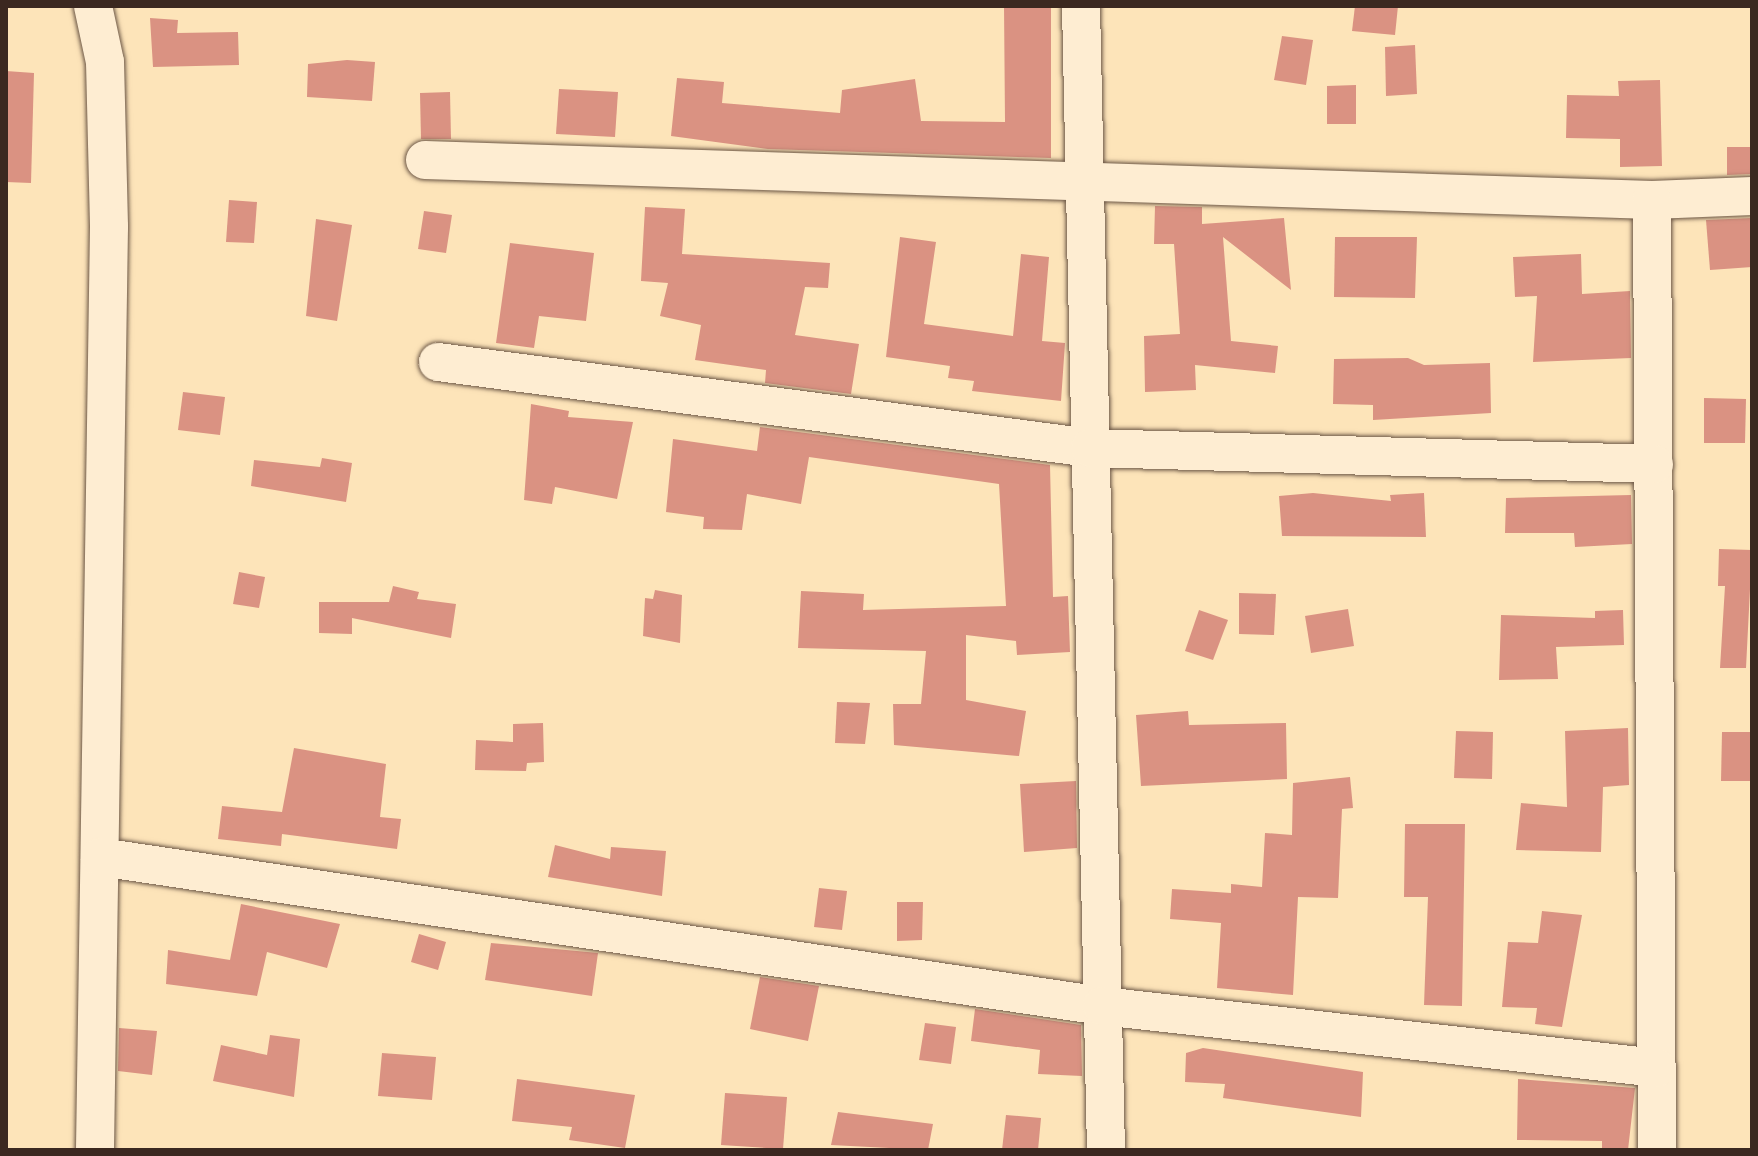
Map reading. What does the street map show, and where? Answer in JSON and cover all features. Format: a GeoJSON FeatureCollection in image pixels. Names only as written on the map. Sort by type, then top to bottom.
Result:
{"type":"FeatureCollection","features":[{"type":"Feature","properties":{"kind":"street"},"geometry":{"type":"LineString","coordinates":[[93,6],[105,62],[109,227],[95,1150]]}},
{"type":"Feature","properties":{"kind":"street"},"geometry":{"type":"LineString","coordinates":[[1081,6],[1106,1150]]}},
{"type":"Feature","properties":{"kind":"street"},"geometry":{"type":"LineString","coordinates":[[425,160],[1085,184],[1652,200],[1752,196]]}},
{"type":"Feature","properties":{"kind":"street"},"geometry":{"type":"LineString","coordinates":[[1652,200],[1657,1150]]}},
{"type":"Feature","properties":{"kind":"street"},"geometry":{"type":"LineString","coordinates":[[438,362],[1090,448],[1654,464]]}},
{"type":"Feature","properties":{"kind":"street"},"geometry":{"type":"LineString","coordinates":[[100,857],[1102,1006],[1657,1068]]}},
{"type":"Feature","properties":{"kind":"building"},"geometry":{"type":"Polygon","coordinates":[[[1004,6],[1051,6],[1051,158],[768,149],[671,136],[677,78],[724,82],[722,103],[840,113],[842,90],[915,79],[921,121],[1005,122],[1004,6]]]}},
{"type":"Feature","properties":{"kind":"building"},"geometry":{"type":"Polygon","coordinates":[[[1355,6],[1398,6],[1395,35],[1352,31],[1355,6]]]}},
{"type":"Feature","properties":{"kind":"building"},"geometry":{"type":"Polygon","coordinates":[[[150,18],[178,20],[177,33],[238,32],[239,65],[153,67],[150,18]]]}},
{"type":"Feature","properties":{"kind":"building"},"geometry":{"type":"Polygon","coordinates":[[[1282,36],[1313,40],[1306,85],[1274,80],[1282,36]]]}},
{"type":"Feature","properties":{"kind":"building"},"geometry":{"type":"Polygon","coordinates":[[[1415,45],[1417,94],[1386,96],[1385,47],[1415,45]]]}},
{"type":"Feature","properties":{"kind":"building"},"geometry":{"type":"Polygon","coordinates":[[[347,60],[375,62],[372,101],[307,97],[308,64],[347,60]]]}},
{"type":"Feature","properties":{"kind":"building"},"geometry":{"type":"Polygon","coordinates":[[[6,71],[34,73],[31,183],[6,182],[6,71]]]}},
{"type":"Feature","properties":{"kind":"building"},"geometry":{"type":"Polygon","coordinates":[[[1660,80],[1662,166],[1620,167],[1620,139],[1566,138],[1567,95],[1619,96],[1618,81],[1660,80]]]}},
{"type":"Feature","properties":{"kind":"building"},"geometry":{"type":"Polygon","coordinates":[[[1356,85],[1356,124],[1327,124],[1327,86],[1356,85]]]}},
{"type":"Feature","properties":{"kind":"building"},"geometry":{"type":"Polygon","coordinates":[[[559,89],[618,92],[615,137],[556,134],[559,89]]]}},
{"type":"Feature","properties":{"kind":"building"},"geometry":{"type":"Polygon","coordinates":[[[450,92],[451,139],[421,139],[420,93],[450,92]]]}},
{"type":"Feature","properties":{"kind":"building"},"geometry":{"type":"Polygon","coordinates":[[[1727,147],[1752,147],[1752,174],[1727,175],[1727,147]]]}},
{"type":"Feature","properties":{"kind":"building"},"geometry":{"type":"Polygon","coordinates":[[[229,200],[257,202],[254,243],[226,242],[229,200]]]}},
{"type":"Feature","properties":{"kind":"building"},"geometry":{"type":"Polygon","coordinates":[[[1155,206],[1202,207],[1202,224],[1284,218],[1291,290],[1223,237],[1231,341],[1278,346],[1275,373],[1195,365],[1196,390],[1145,392],[1144,336],[1180,334],[1174,244],[1154,244],[1155,206]]]}},
{"type":"Feature","properties":{"kind":"building"},"geometry":{"type":"Polygon","coordinates":[[[645,207],[685,209],[682,254],[830,263],[828,288],[805,287],[795,335],[859,344],[851,394],[765,383],[766,370],[695,360],[701,325],[660,316],[668,283],[641,281],[645,207]]]}},
{"type":"Feature","properties":{"kind":"building"},"geometry":{"type":"Polygon","coordinates":[[[424,211],[452,215],[446,253],[418,249],[424,211]]]}},
{"type":"Feature","properties":{"kind":"building"},"geometry":{"type":"Polygon","coordinates":[[[1752,218],[1752,267],[1710,270],[1706,220],[1752,218]]]}},
{"type":"Feature","properties":{"kind":"building"},"geometry":{"type":"Polygon","coordinates":[[[316,219],[352,225],[337,321],[306,316],[316,219]]]}},
{"type":"Feature","properties":{"kind":"building"},"geometry":{"type":"Polygon","coordinates":[[[900,237],[936,242],[924,324],[1013,336],[1021,254],[1049,257],[1042,341],[1065,343],[1061,401],[972,391],[974,381],[948,378],[950,366],[886,357],[900,237]]]}},
{"type":"Feature","properties":{"kind":"building"},"geometry":{"type":"Polygon","coordinates":[[[1335,237],[1417,237],[1415,298],[1334,297],[1335,237]]]}},
{"type":"Feature","properties":{"kind":"building"},"geometry":{"type":"Polygon","coordinates":[[[510,243],[594,253],[586,321],[539,316],[534,348],[496,343],[510,243]]]}},
{"type":"Feature","properties":{"kind":"building"},"geometry":{"type":"Polygon","coordinates":[[[1581,254],[1582,294],[1630,291],[1631,358],[1533,362],[1537,296],[1515,297],[1513,257],[1581,254]]]}},
{"type":"Feature","properties":{"kind":"building"},"geometry":{"type":"Polygon","coordinates":[[[1408,358],[1424,365],[1490,363],[1491,413],[1373,420],[1373,405],[1333,404],[1334,359],[1408,358]]]}},
{"type":"Feature","properties":{"kind":"building"},"geometry":{"type":"Polygon","coordinates":[[[183,392],[225,397],[220,435],[178,430],[183,392]]]}},
{"type":"Feature","properties":{"kind":"building"},"geometry":{"type":"Polygon","coordinates":[[[1704,398],[1746,399],[1745,443],[1704,443],[1704,398]]]}},
{"type":"Feature","properties":{"kind":"building"},"geometry":{"type":"Polygon","coordinates":[[[531,404],[569,411],[568,417],[633,422],[617,499],[555,487],[552,504],[524,500],[531,404]]]}},
{"type":"Feature","properties":{"kind":"building"},"geometry":{"type":"Polygon","coordinates":[[[760,427],[1050,465],[1053,597],[1068,596],[1070,652],[1017,655],[1016,641],[966,635],[966,700],[1026,711],[1019,756],[894,745],[893,704],[921,704],[926,651],[798,648],[801,591],[864,594],[863,610],[1006,606],[999,484],[809,457],[801,504],[747,494],[742,530],[703,529],[704,517],[666,512],[673,439],[757,451],[760,427]]]}},
{"type":"Feature","properties":{"kind":"building"},"geometry":{"type":"Polygon","coordinates":[[[322,458],[352,463],[346,502],[251,486],[254,460],[320,467],[322,458]]]}},
{"type":"Feature","properties":{"kind":"building"},"geometry":{"type":"Polygon","coordinates":[[[1313,493],[1391,501],[1390,495],[1424,493],[1426,537],[1282,536],[1279,496],[1313,493]]]}},
{"type":"Feature","properties":{"kind":"building"},"geometry":{"type":"Polygon","coordinates":[[[1631,495],[1632,544],[1575,547],[1574,533],[1505,533],[1506,498],[1631,495]]]}},
{"type":"Feature","properties":{"kind":"building"},"geometry":{"type":"Polygon","coordinates":[[[1719,549],[1752,550],[1746,668],[1720,668],[1725,586],[1718,586],[1719,549]]]}},
{"type":"Feature","properties":{"kind":"building"},"geometry":{"type":"Polygon","coordinates":[[[239,572],[265,577],[259,608],[233,604],[239,572]]]}},
{"type":"Feature","properties":{"kind":"building"},"geometry":{"type":"Polygon","coordinates":[[[393,586],[419,592],[417,599],[456,604],[451,638],[352,618],[352,634],[319,633],[319,602],[389,602],[393,586]]]}},
{"type":"Feature","properties":{"kind":"building"},"geometry":{"type":"Polygon","coordinates":[[[655,590],[682,595],[680,643],[643,636],[645,598],[653,599],[655,590]]]}},
{"type":"Feature","properties":{"kind":"building"},"geometry":{"type":"Polygon","coordinates":[[[1239,593],[1276,594],[1274,635],[1239,634],[1239,593]]]}},
{"type":"Feature","properties":{"kind":"building"},"geometry":{"type":"Polygon","coordinates":[[[1348,609],[1354,646],[1311,653],[1305,616],[1348,609]]]}},
{"type":"Feature","properties":{"kind":"building"},"geometry":{"type":"Polygon","coordinates":[[[1199,610],[1228,620],[1213,660],[1185,651],[1199,610]]]}},
{"type":"Feature","properties":{"kind":"building"},"geometry":{"type":"Polygon","coordinates":[[[1623,610],[1624,645],[1556,647],[1558,679],[1499,680],[1501,615],[1595,618],[1595,611],[1623,610]]]}},
{"type":"Feature","properties":{"kind":"building"},"geometry":{"type":"Polygon","coordinates":[[[837,702],[870,703],[865,744],[835,743],[837,702]]]}},
{"type":"Feature","properties":{"kind":"building"},"geometry":{"type":"Polygon","coordinates":[[[1188,711],[1189,725],[1286,723],[1287,779],[1141,786],[1136,715],[1188,711]]]}},
{"type":"Feature","properties":{"kind":"building"},"geometry":{"type":"Polygon","coordinates":[[[543,723],[544,762],[527,763],[526,771],[475,770],[476,740],[513,742],[513,724],[543,723]]]}},
{"type":"Feature","properties":{"kind":"building"},"geometry":{"type":"Polygon","coordinates":[[[1628,728],[1629,785],[1603,787],[1601,852],[1516,850],[1521,803],[1567,807],[1565,731],[1628,728]]]}},
{"type":"Feature","properties":{"kind":"building"},"geometry":{"type":"Polygon","coordinates":[[[1456,731],[1493,732],[1492,779],[1454,778],[1456,731]]]}},
{"type":"Feature","properties":{"kind":"building"},"geometry":{"type":"Polygon","coordinates":[[[1722,732],[1752,732],[1751,781],[1721,781],[1722,732]]]}},
{"type":"Feature","properties":{"kind":"building"},"geometry":{"type":"Polygon","coordinates":[[[294,748],[386,764],[380,817],[401,819],[397,849],[282,834],[281,846],[218,839],[222,806],[282,812],[294,748]]]}},
{"type":"Feature","properties":{"kind":"building"},"geometry":{"type":"Polygon","coordinates":[[[1350,777],[1353,808],[1342,809],[1338,898],[1298,897],[1293,995],[1217,988],[1221,923],[1170,919],[1172,889],[1231,893],[1231,884],[1262,887],[1265,833],[1292,835],[1293,783],[1350,777]]]}},
{"type":"Feature","properties":{"kind":"building"},"geometry":{"type":"Polygon","coordinates":[[[1076,781],[1077,848],[1024,852],[1020,784],[1076,781]]]}},
{"type":"Feature","properties":{"kind":"building"},"geometry":{"type":"Polygon","coordinates":[[[1405,824],[1465,824],[1462,1006],[1424,1005],[1428,897],[1404,897],[1405,824]]]}},
{"type":"Feature","properties":{"kind":"building"},"geometry":{"type":"Polygon","coordinates":[[[555,845],[610,859],[611,847],[666,851],[662,896],[548,877],[555,845]]]}},
{"type":"Feature","properties":{"kind":"building"},"geometry":{"type":"Polygon","coordinates":[[[819,888],[847,891],[842,930],[814,927],[819,888]]]}},
{"type":"Feature","properties":{"kind":"building"},"geometry":{"type":"Polygon","coordinates":[[[897,902],[923,902],[922,940],[897,941],[897,902]]]}},
{"type":"Feature","properties":{"kind":"building"},"geometry":{"type":"Polygon","coordinates":[[[241,904],[340,924],[327,968],[267,952],[257,996],[166,984],[168,950],[230,960],[241,904]]]}},
{"type":"Feature","properties":{"kind":"building"},"geometry":{"type":"Polygon","coordinates":[[[1542,911],[1582,915],[1562,1027],[1535,1024],[1537,1008],[1502,1007],[1508,942],[1538,943],[1542,911]]]}},
{"type":"Feature","properties":{"kind":"building"},"geometry":{"type":"Polygon","coordinates":[[[419,934],[446,942],[438,970],[411,962],[419,934]]]}},
{"type":"Feature","properties":{"kind":"building"},"geometry":{"type":"Polygon","coordinates":[[[491,943],[598,953],[592,996],[485,980],[491,943]]]}},
{"type":"Feature","properties":{"kind":"building"},"geometry":{"type":"Polygon","coordinates":[[[760,977],[819,986],[808,1041],[750,1029],[760,977]]]}},
{"type":"Feature","properties":{"kind":"building"},"geometry":{"type":"Polygon","coordinates":[[[975,1009],[1081,1025],[1082,1076],[1038,1074],[1040,1050],[971,1041],[975,1009]]]}},
{"type":"Feature","properties":{"kind":"building"},"geometry":{"type":"Polygon","coordinates":[[[925,1023],[956,1027],[951,1064],[919,1060],[925,1023]]]}},
{"type":"Feature","properties":{"kind":"building"},"geometry":{"type":"Polygon","coordinates":[[[119,1028],[157,1031],[152,1075],[118,1071],[119,1028]]]}},
{"type":"Feature","properties":{"kind":"building"},"geometry":{"type":"Polygon","coordinates":[[[270,1035],[300,1039],[294,1097],[213,1081],[221,1045],[267,1055],[270,1035]]]}},
{"type":"Feature","properties":{"kind":"building"},"geometry":{"type":"Polygon","coordinates":[[[1203,1048],[1363,1072],[1361,1117],[1223,1098],[1225,1084],[1185,1082],[1186,1053],[1203,1048]]]}},
{"type":"Feature","properties":{"kind":"building"},"geometry":{"type":"Polygon","coordinates":[[[382,1053],[436,1057],[432,1100],[378,1096],[382,1053]]]}},
{"type":"Feature","properties":{"kind":"building"},"geometry":{"type":"Polygon","coordinates":[[[517,1079],[635,1095],[625,1148],[569,1140],[572,1127],[512,1121],[517,1079]]]}},
{"type":"Feature","properties":{"kind":"building"},"geometry":{"type":"Polygon","coordinates":[[[1518,1079],[1635,1088],[1628,1150],[1602,1150],[1602,1141],[1517,1140],[1518,1079]]]}},
{"type":"Feature","properties":{"kind":"building"},"geometry":{"type":"Polygon","coordinates":[[[725,1093],[787,1097],[783,1149],[721,1145],[725,1093]]]}},
{"type":"Feature","properties":{"kind":"building"},"geometry":{"type":"Polygon","coordinates":[[[838,1112],[933,1124],[928,1150],[831,1145],[838,1112]]]}},
{"type":"Feature","properties":{"kind":"building"},"geometry":{"type":"Polygon","coordinates":[[[1006,1115],[1041,1118],[1038,1150],[1002,1150],[1006,1115]]]}}]}
